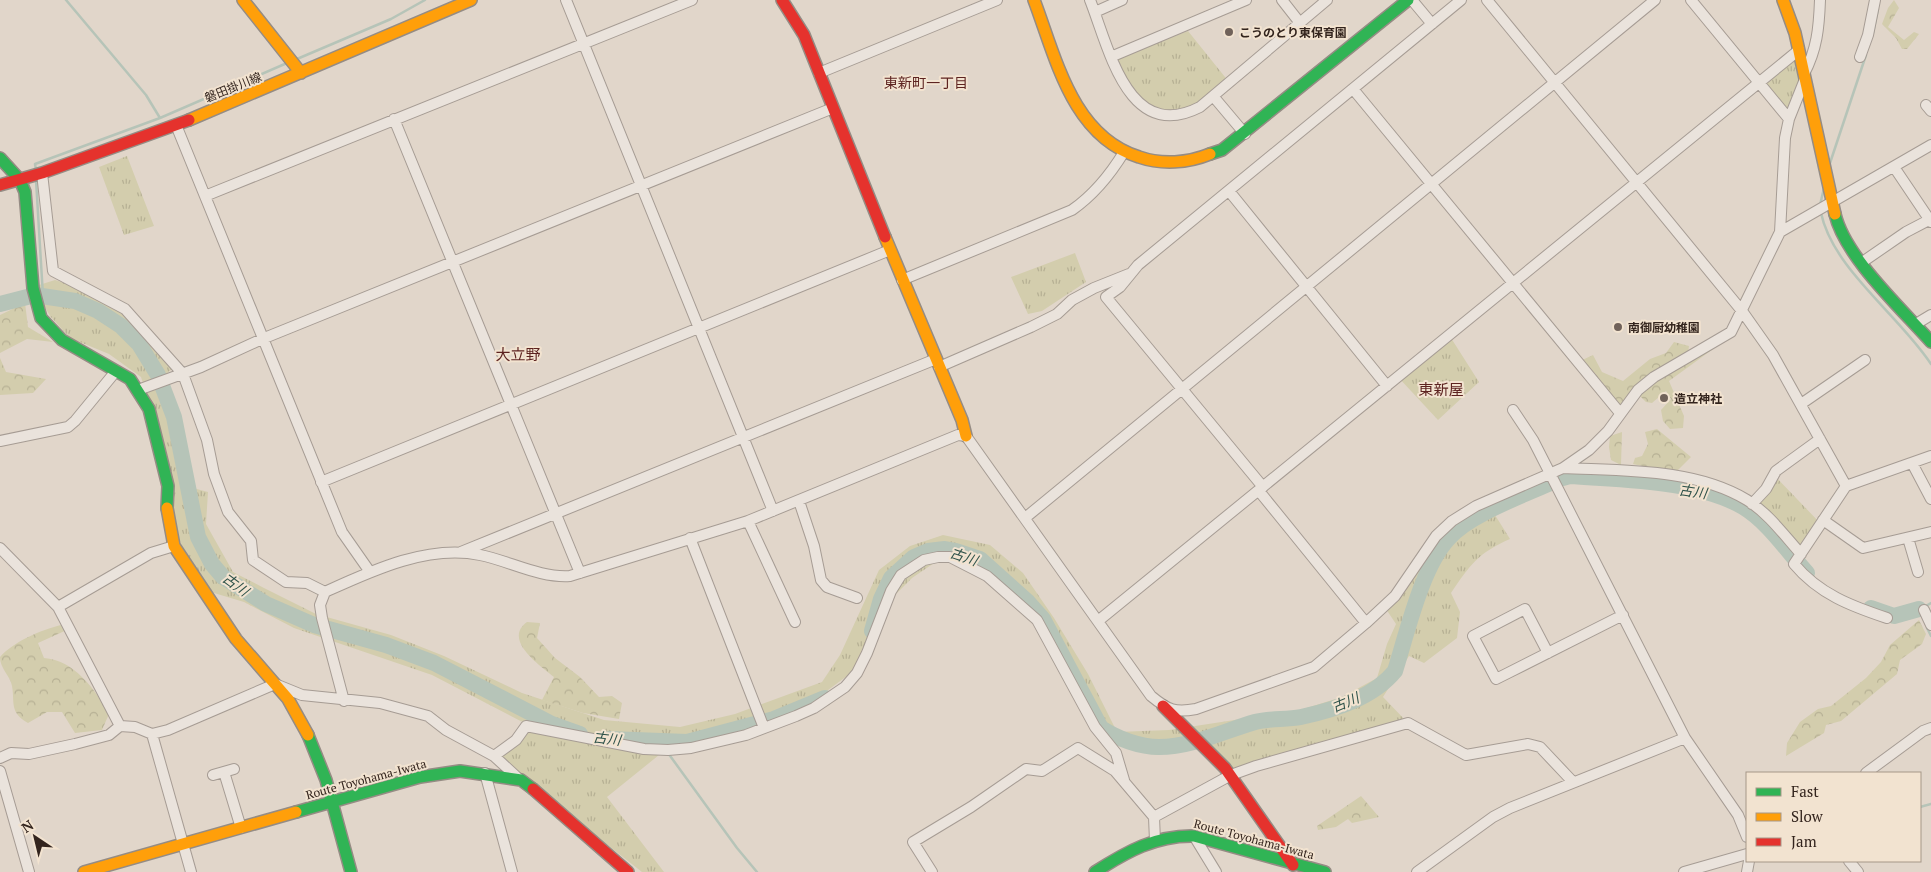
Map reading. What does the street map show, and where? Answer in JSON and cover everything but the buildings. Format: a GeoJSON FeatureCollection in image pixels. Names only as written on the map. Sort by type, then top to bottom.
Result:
{"type":"FeatureCollection","features":[{"type":"Feature","properties":{"kind":"street"},"geometry":{"type":"LineString","coordinates":[[244,0],[302,73]]}},
{"type":"Feature","properties":{"kind":"street","name":"磐田掛川線"},"geometry":{"type":"LineString","coordinates":[[0,185],[42,173],[176,125],[471,0]]}},
{"type":"Feature","properties":{"kind":"street"},"geometry":{"type":"LineString","coordinates":[[566,0],[773,511]]}},
{"type":"Feature","properties":{"kind":"street"},"geometry":{"type":"LineString","coordinates":[[205,196],[583,42],[692,0]]}},
{"type":"Feature","properties":{"kind":"street"},"geometry":{"type":"LineString","coordinates":[[782,0],[804,35],[902,280],[962,420],[966,436],[986,467],[1025,518],[1151,696],[1189,731],[1231,775],[1298,872]]}},
{"type":"Feature","properties":{"kind":"street"},"geometry":{"type":"LineString","coordinates":[[819,73],[997,0]]}},
{"type":"Feature","properties":{"kind":"street"},"geometry":{"type":"LineString","coordinates":[[1034,0],[1076,104],[1093,129],[1124,152],[1149,161],[1167,164],[1194,161],[1222,150],[1245,134],[1410,0],[1432,24]]}},
{"type":"Feature","properties":{"kind":"street"},"geometry":{"type":"LineString","coordinates":[[1090,0],[1131,96],[1141,106],[1151,112],[1163,115],[1186,114],[1213,96],[1327,0]]}},
{"type":"Feature","properties":{"kind":"street"},"geometry":{"type":"LineString","coordinates":[[1095,12],[1122,0]]}},
{"type":"Feature","properties":{"kind":"street"},"geometry":{"type":"LineString","coordinates":[[1217,0],[1221,10]]}},
{"type":"Feature","properties":{"kind":"street"},"geometry":{"type":"LineString","coordinates":[[1113,56],[1246,0]]}},
{"type":"Feature","properties":{"kind":"street"},"geometry":{"type":"LineString","coordinates":[[1282,0],[1300,23]]}},
{"type":"Feature","properties":{"kind":"street"},"geometry":{"type":"LineString","coordinates":[[1366,623],[1182,389],[1106,297],[1120,287],[1130,274],[1229,191],[1461,0]]}},
{"type":"Feature","properties":{"kind":"street"},"geometry":{"type":"LineString","coordinates":[[1487,0],[1742,311],[1773,355],[1846,486]]}},
{"type":"Feature","properties":{"kind":"street"},"geometry":{"type":"LineString","coordinates":[[1025,518],[1655,0]]}},
{"type":"Feature","properties":{"kind":"street"},"geometry":{"type":"LineString","coordinates":[[1691,0],[1789,119]]}},
{"type":"Feature","properties":{"kind":"street"},"geometry":{"type":"LineString","coordinates":[[1783,0],[1799,50],[1838,226],[1846,243],[1861,263],[1931,342]]}},
{"type":"Feature","properties":{"kind":"street"},"geometry":{"type":"LineString","coordinates":[[1163,706],[1179,712],[1196,709],[1308,671],[1366,623],[1395,596],[1436,536],[1452,521],[1476,506],[1563,468],[1589,450],[1608,431],[1638,390],[1654,377],[1731,332],[1780,232],[1785,138],[1789,119],[1804,76],[1814,55],[1819,33],[1820,0]]}},
{"type":"Feature","properties":{"kind":"street"},"geometry":{"type":"LineString","coordinates":[[1860,57],[1868,34],[1875,0]]}},
{"type":"Feature","properties":{"kind":"street"},"geometry":{"type":"LineString","coordinates":[[1098,621],[1758,81],[1799,50]]}},
{"type":"Feature","properties":{"kind":"street"},"geometry":{"type":"LineString","coordinates":[[1353,89],[1620,413]]}},
{"type":"Feature","properties":{"kind":"street"},"geometry":{"type":"LineString","coordinates":[[1213,96],[1245,134]]}},
{"type":"Feature","properties":{"kind":"street"},"geometry":{"type":"LineString","coordinates":[[140,389],[183,374],[262,339],[452,261],[833,108]]}},
{"type":"Feature","properties":{"kind":"street"},"geometry":{"type":"LineString","coordinates":[[394,119],[580,572]]}},
{"type":"Feature","properties":{"kind":"street"},"geometry":{"type":"LineString","coordinates":[[176,125],[342,532],[370,572]]}},
{"type":"Feature","properties":{"kind":"street"},"geometry":{"type":"LineString","coordinates":[[1780,232],[1832,204],[1931,145]]}},
{"type":"Feature","properties":{"kind":"street"},"geometry":{"type":"LineString","coordinates":[[902,280],[1072,210],[1090,198],[1124,152]]}},
{"type":"Feature","properties":{"kind":"street"},"geometry":{"type":"LineString","coordinates":[[0,158],[20,180],[24,192],[32,288],[41,318],[58,337],[130,379],[140,389],[149,409],[168,486],[167,508],[174,546],[236,639],[288,699],[307,733],[326,780],[351,872]]}},
{"type":"Feature","properties":{"kind":"street"},"geometry":{"type":"LineString","coordinates":[[1861,263],[1906,232],[1930,221],[1894,167]]}},
{"type":"Feature","properties":{"kind":"street"},"geometry":{"type":"LineString","coordinates":[[42,173],[53,271],[125,309],[183,374],[207,440],[214,474],[228,512],[251,541],[253,560],[286,582],[306,583],[325,592]]}},
{"type":"Feature","properties":{"kind":"street"},"geometry":{"type":"LineString","coordinates":[[1229,191],[1387,386]]}},
{"type":"Feature","properties":{"kind":"street"},"geometry":{"type":"LineString","coordinates":[[321,482],[511,404],[700,330],[890,250]]}},
{"type":"Feature","properties":{"kind":"street"},"geometry":{"type":"LineString","coordinates":[[458,553],[744,438],[1031,327],[1057,314],[1072,300],[1094,288],[1130,274]]}},
{"type":"Feature","properties":{"kind":"street"},"geometry":{"type":"LineString","coordinates":[[1916,324],[1931,315]]}},
{"type":"Feature","properties":{"kind":"street"},"geometry":{"type":"LineString","coordinates":[[1801,404],[1864,360]]}},
{"type":"Feature","properties":{"kind":"street"},"geometry":{"type":"LineString","coordinates":[[0,441],[68,427],[75,422],[116,371]]}},
{"type":"Feature","properties":{"kind":"street"},"geometry":{"type":"LineString","coordinates":[[1513,410],[1533,440],[1551,473],[1685,738],[1738,815],[1746,835]]}},
{"type":"Feature","properties":{"kind":"street"},"geometry":{"type":"LineString","coordinates":[[344,700],[320,605],[325,592],[370,572],[427,556],[458,553],[478,554],[550,575],[565,576],[748,521],[943,440],[958,435],[966,436]]}},
{"type":"Feature","properties":{"kind":"street"},"geometry":{"type":"LineString","coordinates":[[1752,504],[1766,489],[1776,471],[1820,439]]}},
{"type":"Feature","properties":{"kind":"street"},"geometry":{"type":"LineString","coordinates":[[1887,618],[1846,603],[1814,586],[1794,564],[1846,486],[1931,456]]}},
{"type":"Feature","properties":{"kind":"street"},"geometry":{"type":"LineString","coordinates":[[1912,462],[1931,499]]}},
{"type":"Feature","properties":{"kind":"street"},"geometry":{"type":"LineString","coordinates":[[1563,468],[1645,473],[1698,481],[1723,488],[1752,504],[1764,514],[1801,554]]}},
{"type":"Feature","properties":{"kind":"street"},"geometry":{"type":"LineString","coordinates":[[799,501],[814,546],[821,580],[826,587],[857,598]]}},
{"type":"Feature","properties":{"kind":"street"},"geometry":{"type":"LineString","coordinates":[[1823,520],[1863,548],[1931,532]]}},
{"type":"Feature","properties":{"kind":"street"},"geometry":{"type":"LineString","coordinates":[[748,521],[795,622]]}},
{"type":"Feature","properties":{"kind":"street"},"geometry":{"type":"LineString","coordinates":[[690,538],[764,728]]}},
{"type":"Feature","properties":{"kind":"street"},"geometry":{"type":"LineString","coordinates":[[1908,538],[1918,572]]}},
{"type":"Feature","properties":{"kind":"street"},"geometry":{"type":"LineString","coordinates":[[58,607],[151,553],[174,546]]}},
{"type":"Feature","properties":{"kind":"street"},"geometry":{"type":"LineString","coordinates":[[0,548],[58,607],[120,726]]}},
{"type":"Feature","properties":{"kind":"street"},"geometry":{"type":"LineString","coordinates":[[494,756],[516,740],[526,726],[644,749],[668,750],[699,746],[746,735],[814,708],[844,687],[857,673],[867,653],[891,591],[902,575],[924,560],[938,556],[950,557],[987,576],[1037,620],[1095,727],[1116,753],[1124,780]]}},
{"type":"Feature","properties":{"kind":"street"},"geometry":{"type":"LineString","coordinates":[[1548,653],[1525,608],[1473,636],[1496,679],[1548,653],[1623,615]]}},
{"type":"Feature","properties":{"kind":"street"},"geometry":{"type":"LineString","coordinates":[[1924,610],[1931,625]]}},
{"type":"Feature","properties":{"kind":"street"},"geometry":{"type":"LineString","coordinates":[[0,758],[11,753],[29,754],[109,735],[120,726],[135,727],[152,734],[168,730],[276,684],[302,696],[380,703],[428,716],[446,730],[494,756],[521,780]]}},
{"type":"Feature","properties":{"kind":"street"},"geometry":{"type":"LineString","coordinates":[[1154,817],[1231,775],[1256,766],[1408,723],[1466,755],[1528,744],[1540,748],[1573,782]]}},
{"type":"Feature","properties":{"kind":"street"},"geometry":{"type":"LineString","coordinates":[[1867,772],[1923,731],[1931,728]]}},
{"type":"Feature","properties":{"kind":"street"},"geometry":{"type":"LineString","coordinates":[[152,734],[191,872]]}},
{"type":"Feature","properties":{"kind":"street"},"geometry":{"type":"LineString","coordinates":[[1416,872],[1493,817],[1573,782],[1685,738]]}},
{"type":"Feature","properties":{"kind":"street"},"geometry":{"type":"LineString","coordinates":[[932,872],[914,842],[1026,769],[1042,771],[1078,748],[1114,771],[1124,780],[1154,817],[1154,840]]}},
{"type":"Feature","properties":{"kind":"street"},"geometry":{"type":"LineString","coordinates":[[0,771],[29,872]]}},
{"type":"Feature","properties":{"kind":"street"},"geometry":{"type":"LineString","coordinates":[[213,775],[229,771],[241,828]]}},
{"type":"Feature","properties":{"kind":"street","name":"Route Toyohama-Iwata"},"geometry":{"type":"LineString","coordinates":[[84,872],[420,777],[460,771],[485,773],[521,780],[628,872]]}},
{"type":"Feature","properties":{"kind":"street"},"geometry":{"type":"LineString","coordinates":[[485,773],[512,872]]}},
{"type":"Feature","properties":{"kind":"street","name":"Route Toyohama-Iwata"},"geometry":{"type":"LineString","coordinates":[[1095,872],[1126,853],[1154,840],[1178,834],[1194,836],[1325,872]]}},
{"type":"Feature","properties":{"kind":"street"},"geometry":{"type":"LineString","coordinates":[[1194,836],[1216,872]]}},
{"type":"Feature","properties":{"kind":"street"},"geometry":{"type":"LineString","coordinates":[[1684,872],[1746,854]]}},
{"type":"Feature","properties":{"kind":"street"},"geometry":{"type":"LineString","coordinates":[[1849,862],[1858,872]]}},
{"type":"Feature","properties":{"kind":"green space"},"geometry":{"type":"Polygon","coordinates":[[[1894,0],[1899,8],[1888,27],[1904,40],[1914,32],[1919,34],[1907,49],[1902,49],[1896,38],[1882,24],[1888,8],[1894,0]]]}},
{"type":"Feature","properties":{"kind":"green space"},"geometry":{"type":"Polygon","coordinates":[[[1188,31],[1229,82],[1213,96],[1175,115],[1146,109],[1114,59],[1188,31]]]}},
{"type":"Feature","properties":{"kind":"green space"},"geometry":{"type":"Polygon","coordinates":[[[1799,50],[1805,79],[1786,116],[1758,81],[1799,50]]]}},
{"type":"Feature","properties":{"kind":"green space"},"geometry":{"type":"Polygon","coordinates":[[[127,156],[154,226],[124,235],[99,167],[127,156]]]}},
{"type":"Feature","properties":{"kind":"green space"},"geometry":{"type":"Polygon","coordinates":[[[1075,253],[1086,282],[1042,311],[1028,314],[1011,277],[1075,253]]]}},
{"type":"Feature","properties":{"kind":"green space"},"geometry":{"type":"Polygon","coordinates":[[[55,280],[93,292],[121,308],[174,367],[164,376],[193,488],[208,492],[206,524],[233,572],[316,614],[391,635],[444,656],[522,693],[604,720],[680,727],[735,714],[822,682],[840,655],[879,570],[910,546],[943,535],[990,545],[1023,573],[1054,618],[1088,674],[1117,732],[1169,730],[1300,710],[1342,697],[1377,678],[1387,644],[1396,624],[1386,609],[1455,519],[1551,473],[1558,487],[1495,515],[1510,539],[1482,555],[1451,593],[1460,612],[1457,638],[1424,663],[1409,656],[1383,697],[1408,723],[1231,775],[1203,745],[1157,755],[1106,741],[1037,620],[994,582],[943,557],[912,578],[887,603],[855,670],[808,705],[716,742],[652,749],[659,743],[631,746],[559,733],[659,755],[607,797],[664,872],[642,872],[494,756],[532,727],[432,675],[294,628],[244,602],[204,590],[190,568],[173,523],[152,411],[141,377],[109,354],[70,338],[50,316],[42,302],[39,285],[55,280]]]}},
{"type":"Feature","properties":{"kind":"green space"},"geometry":{"type":"Polygon","coordinates":[[[25,303],[28,327],[53,342],[27,339],[0,353],[0,315],[25,303]]]}},
{"type":"Feature","properties":{"kind":"green space"},"geometry":{"type":"Polygon","coordinates":[[[1731,336],[1669,381],[1684,416],[1683,428],[1670,429],[1663,421],[1661,410],[1671,399],[1666,391],[1652,403],[1646,402],[1639,395],[1641,387],[1628,396],[1618,411],[1578,362],[1593,355],[1602,372],[1623,381],[1650,359],[1666,353],[1674,342],[1689,346],[1688,353],[1654,373],[1731,336]]]}},
{"type":"Feature","properties":{"kind":"green space"},"geometry":{"type":"Polygon","coordinates":[[[1451,338],[1479,382],[1438,420],[1398,377],[1451,338]]]}},
{"type":"Feature","properties":{"kind":"green space"},"geometry":{"type":"Polygon","coordinates":[[[0,358],[6,372],[46,379],[33,393],[0,395],[0,358]]]}},
{"type":"Feature","properties":{"kind":"green space"},"geometry":{"type":"Polygon","coordinates":[[[1657,429],[1691,457],[1675,473],[1633,464],[1635,458],[1642,456],[1648,444],[1645,432],[1657,429]]]}},
{"type":"Feature","properties":{"kind":"green space"},"geometry":{"type":"Polygon","coordinates":[[[1622,432],[1621,465],[1611,460],[1609,447],[1610,436],[1622,432]]]}},
{"type":"Feature","properties":{"kind":"green space"},"geometry":{"type":"Polygon","coordinates":[[[1774,475],[1821,524],[1797,550],[1752,504],[1774,475]]]}},
{"type":"Feature","properties":{"kind":"green space"},"geometry":{"type":"Polygon","coordinates":[[[1919,620],[1926,634],[1922,644],[1900,660],[1897,674],[1841,721],[1826,725],[1824,733],[1786,756],[1787,743],[1800,722],[1818,709],[1831,706],[1866,678],[1881,662],[1890,645],[1919,620]]]}},
{"type":"Feature","properties":{"kind":"green space"},"geometry":{"type":"Polygon","coordinates":[[[527,622],[540,623],[537,638],[555,658],[580,677],[599,697],[612,696],[622,703],[619,719],[583,713],[542,700],[554,677],[533,660],[521,644],[519,637],[520,629],[527,622]]]}},
{"type":"Feature","properties":{"kind":"green space"},"geometry":{"type":"Polygon","coordinates":[[[61,625],[69,629],[38,643],[44,658],[65,664],[74,670],[97,695],[109,714],[102,730],[75,733],[62,712],[47,712],[28,723],[15,711],[11,682],[0,661],[0,657],[12,646],[28,637],[61,625]]]}},
{"type":"Feature","properties":{"kind":"green space"},"geometry":{"type":"Polygon","coordinates":[[[1361,796],[1379,817],[1352,823],[1348,819],[1336,827],[1318,830],[1317,826],[1361,796]]]}},
{"type":"Feature","properties":{"kind":"water"},"geometry":{"type":"Polygon","coordinates":[[[25,293],[26,301],[0,311],[0,299],[25,293]]]}},
{"type":"Feature","properties":{"kind":"waterway"},"geometry":{"type":"LineString","coordinates":[[66,0],[146,95],[160,118]]}},
{"type":"Feature","properties":{"kind":"waterway"},"geometry":{"type":"LineString","coordinates":[[297,59],[391,19],[425,0]]}},
{"type":"Feature","properties":{"kind":"waterway"},"geometry":{"type":"LineString","coordinates":[[1873,33],[1878,9]]}},
{"type":"Feature","properties":{"kind":"waterway"},"geometry":{"type":"LineString","coordinates":[[1830,163],[1866,55]]}},
{"type":"Feature","properties":{"kind":"waterway"},"geometry":{"type":"LineString","coordinates":[[36,170],[35,164],[160,118],[287,63]]}},
{"type":"Feature","properties":{"kind":"waterway"},"geometry":{"type":"LineString","coordinates":[[36,180],[43,296]]}},
{"type":"Feature","properties":{"kind":"waterway"},"geometry":{"type":"LineString","coordinates":[[1820,205],[1824,188]]}},
{"type":"Feature","properties":{"kind":"waterway"},"geometry":{"type":"LineString","coordinates":[[1821,213],[1828,234],[1839,253],[1931,364]]}},
{"type":"Feature","properties":{"kind":"waterway","name":"古川"},"geometry":{"type":"LineString","coordinates":[[0,304],[35,295],[75,301],[98,311],[121,326],[139,344],[158,375],[174,417],[198,537],[212,564],[223,577],[266,604],[314,625],[386,645],[434,663],[552,724],[580,734]]}},
{"type":"Feature","properties":{"kind":"waterway","name":"古川"},"geometry":{"type":"LineString","coordinates":[[872,631],[881,599],[891,578],[914,557],[928,551],[945,549],[980,559],[1028,602],[1043,619],[1101,728],[1115,736],[1137,744],[1159,747],[1196,741],[1255,722],[1295,718],[1327,711],[1376,689],[1395,671],[1423,582],[1439,550],[1449,538],[1471,520],[1485,512],[1559,479],[1570,476],[1635,480],[1682,486],[1725,498],[1743,507],[1761,521],[1807,573]]}},
{"type":"Feature","properties":{"kind":"waterway"},"geometry":{"type":"LineString","coordinates":[[1924,607],[1931,603]]}},
{"type":"Feature","properties":{"kind":"waterway","name":"古川"},"geometry":{"type":"LineString","coordinates":[[1871,608],[1894,616],[1919,609]]}},
{"type":"Feature","properties":{"kind":"waterway"},"geometry":{"type":"LineString","coordinates":[[1927,628],[1931,636]]}},
{"type":"Feature","properties":{"kind":"waterway","name":"古川"},"geometry":{"type":"LineString","coordinates":[[609,739],[687,742],[774,719],[825,698]]}},
{"type":"Feature","properties":{"kind":"waterway"},"geometry":{"type":"LineString","coordinates":[[668,753],[737,848],[757,872]]}},
{"type":"Feature","properties":{"kind":"waterway"},"geometry":{"type":"LineString","coordinates":[[1921,807],[1931,804]]}},
{"type":"Feature","properties":{"kind":"traffic: fast"},"geometry":{"type":"LineString","coordinates":[[1210,154],[1222,150],[1408,0]]}},
{"type":"Feature","properties":{"kind":"traffic: fast"},"geometry":{"type":"LineString","coordinates":[[0,158],[20,180],[25,192],[33,288],[41,318],[62,340],[130,379],[149,409],[168,486],[167,508]]}},
{"type":"Feature","properties":{"kind":"traffic: fast"},"geometry":{"type":"LineString","coordinates":[[1835,214],[1841,230],[1862,265],[1931,342]]}},
{"type":"Feature","properties":{"kind":"traffic: fast"},"geometry":{"type":"LineString","coordinates":[[308,735],[326,780],[351,872]]}},
{"type":"Feature","properties":{"kind":"traffic: fast"},"geometry":{"type":"LineString","coordinates":[[296,812],[420,777],[460,771],[521,780],[533,789]]}},
{"type":"Feature","properties":{"kind":"traffic: fast"},"geometry":{"type":"LineString","coordinates":[[1095,872],[1142,846],[1180,836],[1194,836],[1325,872]]}},
{"type":"Feature","properties":{"kind":"traffic: slow"},"geometry":{"type":"LineString","coordinates":[[243,0],[301,73]]}},
{"type":"Feature","properties":{"kind":"traffic: slow"},"geometry":{"type":"LineString","coordinates":[[189,120],[471,0]]}},
{"type":"Feature","properties":{"kind":"traffic: slow"},"geometry":{"type":"LineString","coordinates":[[1034,0],[1059,70],[1082,113],[1097,132],[1116,147],[1148,160],[1175,162],[1210,154]]}},
{"type":"Feature","properties":{"kind":"traffic: slow"},"geometry":{"type":"LineString","coordinates":[[1783,0],[1795,33],[1835,214]]}},
{"type":"Feature","properties":{"kind":"traffic: slow"},"geometry":{"type":"LineString","coordinates":[[885,237],[962,420],[966,436]]}},
{"type":"Feature","properties":{"kind":"traffic: slow"},"geometry":{"type":"LineString","coordinates":[[167,508],[174,546],[236,639],[288,699],[308,735]]}},
{"type":"Feature","properties":{"kind":"traffic: slow"},"geometry":{"type":"LineString","coordinates":[[84,872],[296,812]]}},
{"type":"Feature","properties":{"kind":"traffic: jam"},"geometry":{"type":"LineString","coordinates":[[782,0],[804,35],[885,237]]}},
{"type":"Feature","properties":{"kind":"traffic: jam"},"geometry":{"type":"LineString","coordinates":[[0,185],[42,173],[189,120]]}},
{"type":"Feature","properties":{"kind":"traffic: jam"},"geometry":{"type":"LineString","coordinates":[[1163,706],[1225,768],[1293,865]]}},
{"type":"Feature","properties":{"kind":"traffic: jam"},"geometry":{"type":"LineString","coordinates":[[533,789],[628,872]]}},
{"type":"Feature","properties":{"kind":"place","name":"こうのとり東保育園"},"geometry":{"type":"Point","coordinates":[1229,32]}},
{"type":"Feature","properties":{"kind":"place","name":"南御厨幼稚園"},"geometry":{"type":"Point","coordinates":[1618,327]}},
{"type":"Feature","properties":{"kind":"place","name":"造立神社"},"geometry":{"type":"Point","coordinates":[1664,398]}},
{"type":"Feature","properties":{"kind":"district","name":"東新町一丁目"},"geometry":{"type":"Point","coordinates":[926,82]}},
{"type":"Feature","properties":{"kind":"district","name":"大立野"},"geometry":{"type":"Point","coordinates":[518,354]}},
{"type":"Feature","properties":{"kind":"district","name":"東新屋"},"geometry":{"type":"Point","coordinates":[1441,389]}}]}
